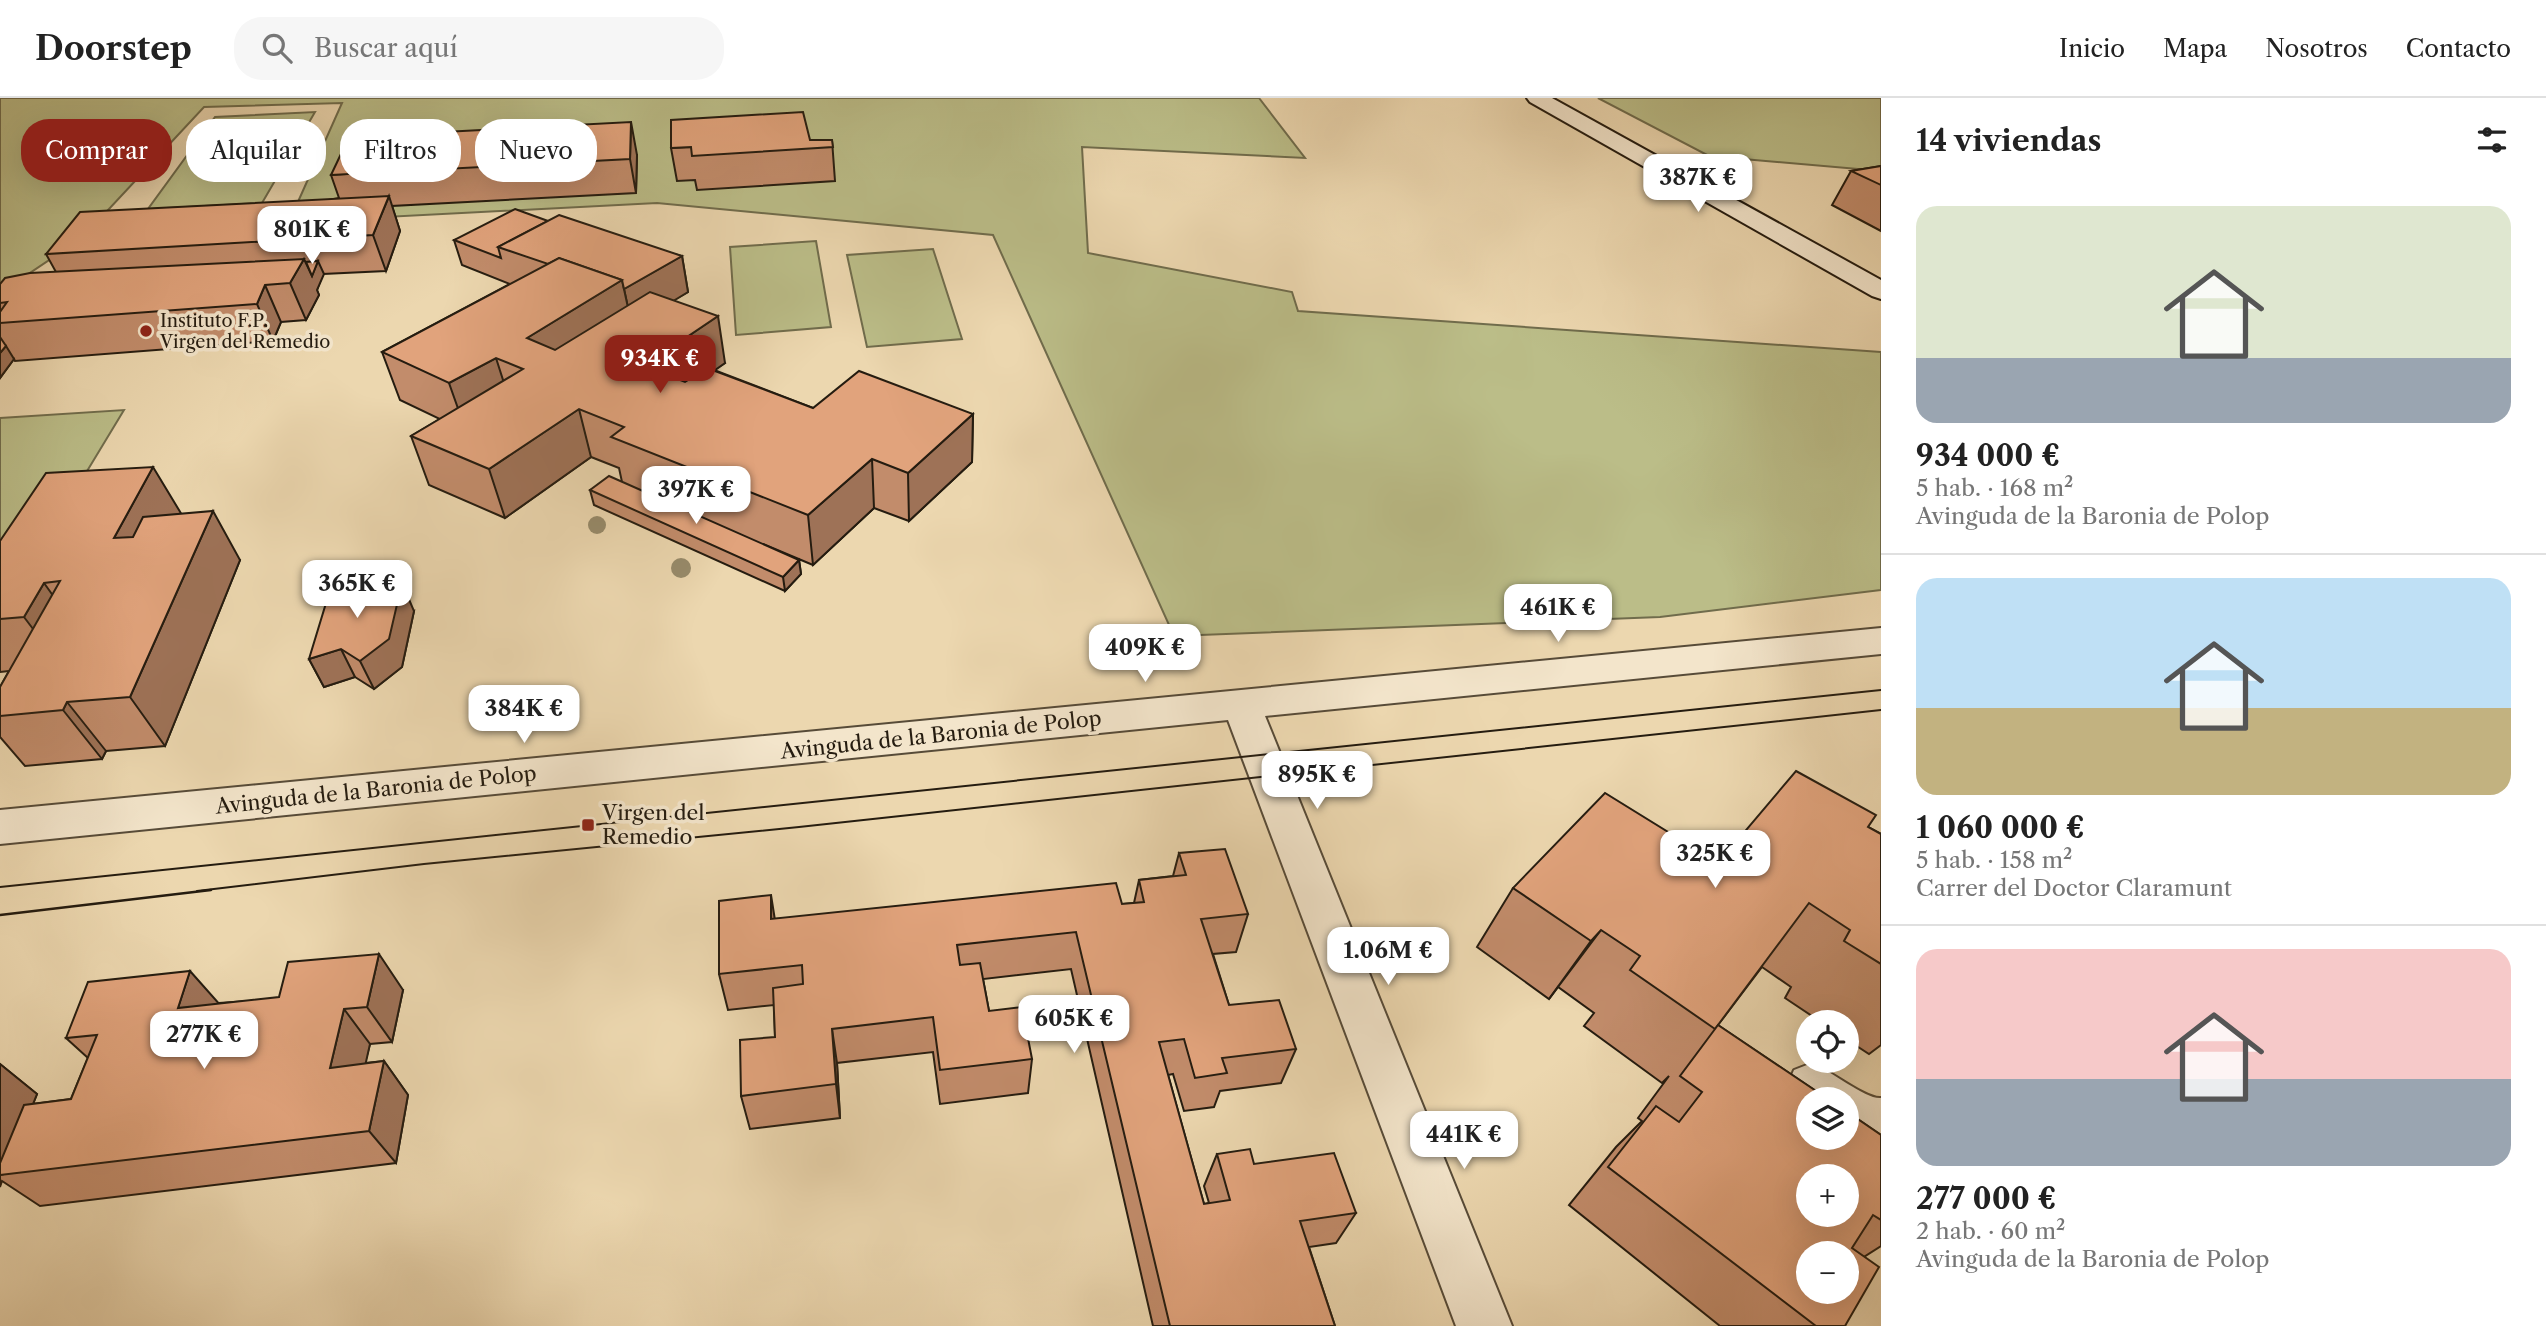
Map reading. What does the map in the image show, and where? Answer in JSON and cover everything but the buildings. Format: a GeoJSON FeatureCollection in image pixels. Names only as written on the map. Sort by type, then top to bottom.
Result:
{"type":"FeatureCollection","features":[{"type":"Feature","properties":{"kind":"street"},"geometry":{"type":"LineString","coordinates":[[1537,98],[1881,291]]}},
{"type":"Feature","properties":{"kind":"street"},"geometry":{"type":"LineString","coordinates":[[1555,98],[1881,278]]}},
{"type":"Feature","properties":{"kind":"street","name":"Avinguda de la Baronia de Polop"},"geometry":{"type":"LineString","coordinates":[[0,827],[1881,641]]}},
{"type":"Feature","properties":{"kind":"street"},"geometry":{"type":"LineString","coordinates":[[1241,705],[1484,1326]]}},
{"type":"Feature","properties":{"kind":"street"},"geometry":{"type":"LineString","coordinates":[[1859,1120],[1867,1125],[1881,1123]]}},
{"type":"Feature","properties":{"kind":"green space"},"geometry":{"type":"Polygon","coordinates":[[[0,98],[1259,98],[1305,158],[1082,147],[1088,253],[1292,292],[1298,311],[1881,352],[1881,590],[1660,617],[1174,636],[993,235],[657,203],[289,222],[307,182],[326,182],[326,139],[342,103],[204,107],[193,119],[186,119],[186,126],[172,141],[172,119],[21,119],[21,182],[134,182],[82,238],[0,293],[0,98]]]}},
{"type":"Feature","properties":{"kind":"green space"},"geometry":{"type":"Polygon","coordinates":[[[1598,98],[1881,98],[1881,171],[1709,156],[1598,98]]]}},
{"type":"Feature","properties":{"kind":"green space"},"geometry":{"type":"Polygon","coordinates":[[[315,112],[311,119],[214,119],[315,112]]]}},
{"type":"Feature","properties":{"kind":"green space"},"geometry":{"type":"Polygon","coordinates":[[[186,157],[186,182],[274,182],[262,203],[148,209],[168,182],[172,182],[172,176],[186,157]]]}},
{"type":"Feature","properties":{"kind":"green space"},"geometry":{"type":"Polygon","coordinates":[[[816,241],[831,327],[736,335],[730,247],[816,241]]]}},
{"type":"Feature","properties":{"kind":"green space"},"geometry":{"type":"Polygon","coordinates":[[[933,249],[962,339],[867,347],[847,255],[933,249]]]}},
{"type":"Feature","properties":{"kind":"green space"},"geometry":{"type":"Polygon","coordinates":[[[124,410],[29,567],[0,569],[0,418],[124,410]]]}},
{"type":"Feature","properties":{"kind":"tram line"},"geometry":{"type":"LineString","coordinates":[[0,887],[1881,690]]}},
{"type":"Feature","properties":{"kind":"tram line"},"geometry":{"type":"LineString","coordinates":[[197,891],[424,864],[799,827],[1881,710]]}},
{"type":"Feature","properties":{"kind":"tram line"},"geometry":{"type":"LineString","coordinates":[[0,915],[211,890]]}},
{"type":"Feature","properties":{"kind":"place","name":"Instituto F.P. Virgen del Remedio"},"geometry":{"type":"Point","coordinates":[146,331]}},
{"type":"Feature","properties":{"kind":"place","name":"Virgen del Remedio"},"geometry":{"type":"Point","coordinates":[588,825]}}]}
